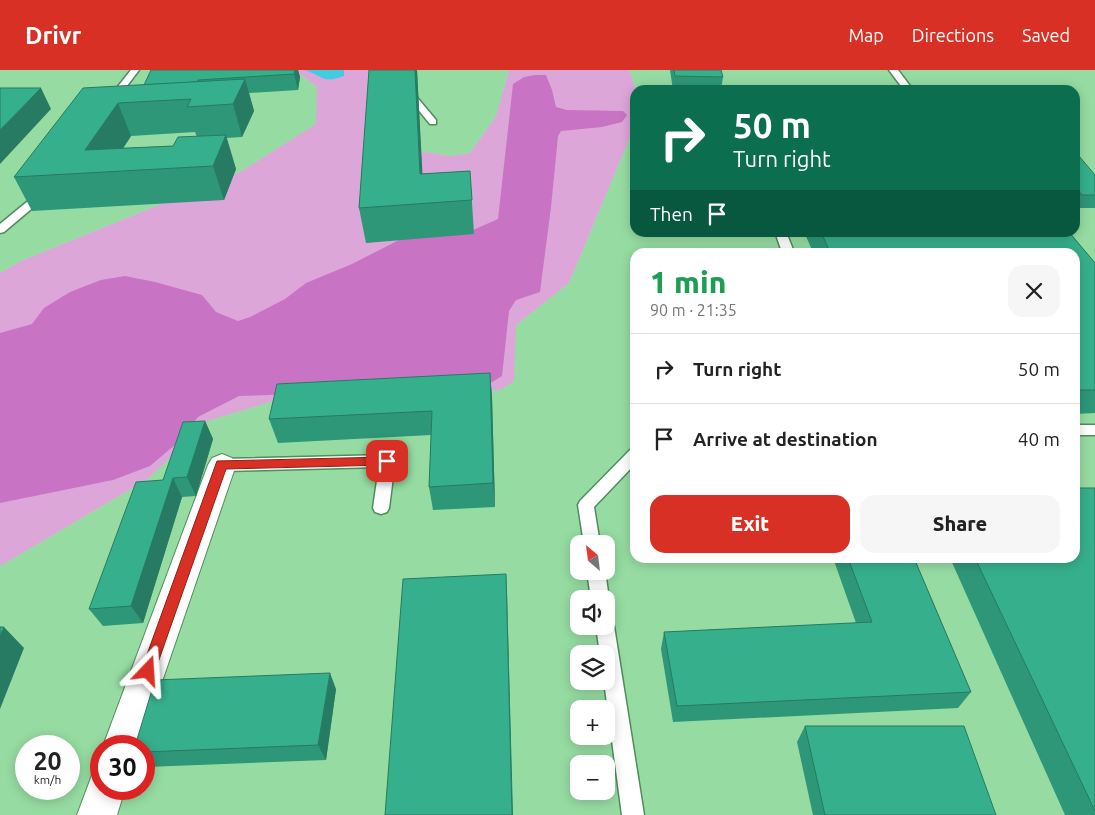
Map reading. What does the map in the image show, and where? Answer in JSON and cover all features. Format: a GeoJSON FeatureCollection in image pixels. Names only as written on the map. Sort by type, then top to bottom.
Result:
{"type":"FeatureCollection","features":[{"type":"Feature","properties":{"kind":"street"},"geometry":{"type":"LineString","coordinates":[[125,735],[222,464]]}},
{"type":"Feature","properties":{"kind":"street"},"geometry":{"type":"LineString","coordinates":[[97,815],[102,800]]}},
{"type":"Feature","properties":{"kind":"lane"},"geometry":{"type":"LineString","coordinates":[[102,113],[135,70]]}},
{"type":"Feature","properties":{"kind":"lane"},"geometry":{"type":"LineString","coordinates":[[397,70],[401,84],[433,122]]}},
{"type":"Feature","properties":{"kind":"lane"},"geometry":{"type":"LineString","coordinates":[[893,70],[905,85]]}},
{"type":"Feature","properties":{"kind":"lane"},"geometry":{"type":"LineString","coordinates":[[0,230],[32,203],[50,180]]}},
{"type":"Feature","properties":{"kind":"lane"},"geometry":{"type":"LineString","coordinates":[[1080,430],[1095,430]]}},
{"type":"Feature","properties":{"kind":"lane"},"geometry":{"type":"LineString","coordinates":[[591,535],[586,506],[630,459]]}},
{"type":"Feature","properties":{"kind":"lane"},"geometry":{"type":"LineString","coordinates":[[222,464],[387,461],[381,508]]}},
{"type":"Feature","properties":{"kind":"lane"},"geometry":{"type":"LineString","coordinates":[[606,635],[633,815]]}},
{"type":"Feature","properties":{"kind":"shaded area"},"geometry":{"type":"Polygon","coordinates":[[[0,70],[283,70],[299,73],[317,87],[317,124],[240,172],[21,261],[0,273],[0,70]]]}},
{"type":"Feature","properties":{"kind":"shaded area"},"geometry":{"type":"Polygon","coordinates":[[[283,70],[374,70],[413,150],[450,156],[470,153],[496,116],[509,70],[629,70],[634,85],[630,85],[630,137],[569,283],[516,325],[514,381],[500,390],[270,402],[208,421],[148,479],[0,566],[0,273],[21,261],[240,172],[316,124],[317,87],[299,73],[283,70]]]}},
{"type":"Feature","properties":{"kind":"shaded area"},"geometry":{"type":"Polygon","coordinates":[[[374,70],[509,70],[496,116],[470,153],[450,156],[413,150],[374,70]]]}},
{"type":"Feature","properties":{"kind":"shaded area"},"geometry":{"type":"Polygon","coordinates":[[[629,70],[1095,70],[1095,815],[0,815],[0,566],[148,479],[208,421],[270,402],[500,390],[516,325],[569,283],[630,137],[630,237],[1080,237],[1080,85],[634,85],[629,70]]]}},
{"type":"Feature","properties":{"kind":"shaded area"},"geometry":{"type":"Polygon","coordinates":[[[546,75],[556,107],[567,110],[623,111],[627,115],[622,122],[602,127],[561,131],[558,136],[540,292],[516,300],[509,311],[502,376],[484,387],[239,396],[198,417],[176,444],[150,466],[113,480],[0,503],[0,333],[32,324],[44,308],[70,292],[101,280],[125,276],[202,295],[216,312],[238,321],[285,299],[306,283],[352,264],[401,239],[473,230],[498,219],[513,84],[524,77],[546,75]]]}},
{"type":"Feature","properties":{"kind":"water"},"geometry":{"type":"Polygon","coordinates":[[[304,70],[344,70],[344,76],[327,79],[304,70]]]}},
{"type":"Feature","properties":{"kind":"building"},"geometry":{"type":"Polygon","coordinates":[[[151,70],[295,70],[294,74],[144,85],[151,70]]]}},
{"type":"Feature","properties":{"kind":"building"},"geometry":{"type":"Polygon","coordinates":[[[369,70],[415,70],[420,174],[470,171],[472,200],[359,208],[369,70]]]}},
{"type":"Feature","properties":{"kind":"building"},"geometry":{"type":"Polygon","coordinates":[[[674,70],[721,70],[723,77],[675,76],[674,70]]]}},
{"type":"Feature","properties":{"kind":"building"},"geometry":{"type":"Polygon","coordinates":[[[245,79],[233,104],[187,107],[191,99],[118,103],[85,150],[173,146],[178,137],[226,135],[213,166],[14,177],[83,88],[245,79]]]}},
{"type":"Feature","properties":{"kind":"building"},"geometry":{"type":"Polygon","coordinates":[[[0,88],[41,88],[0,130],[0,88]]]}},
{"type":"Feature","properties":{"kind":"building"},"geometry":{"type":"Polygon","coordinates":[[[1080,157],[1095,175],[1095,195],[1082,195],[1080,193],[1080,157]]]}},
{"type":"Feature","properties":{"kind":"building"},"geometry":{"type":"Polygon","coordinates":[[[823,237],[1073,237],[1095,263],[1095,390],[1080,390],[1080,248],[828,248],[823,237]]]}},
{"type":"Feature","properties":{"kind":"building"},"geometry":{"type":"Polygon","coordinates":[[[490,373],[493,483],[429,487],[432,411],[269,419],[277,384],[490,373]]]}},
{"type":"Feature","properties":{"kind":"building"},"geometry":{"type":"Polygon","coordinates":[[[205,421],[187,477],[173,478],[131,606],[89,609],[136,482],[163,480],[183,422],[205,421]]]}},
{"type":"Feature","properties":{"kind":"building"},"geometry":{"type":"Polygon","coordinates":[[[1080,488],[1095,488],[1095,811],[977,563],[1080,563],[1080,488]]]}},
{"type":"Feature","properties":{"kind":"building"},"geometry":{"type":"Polygon","coordinates":[[[850,563],[916,563],[971,692],[677,706],[664,632],[872,622],[850,563]]]}},
{"type":"Feature","properties":{"kind":"building"},"geometry":{"type":"Polygon","coordinates":[[[506,574],[512,815],[385,815],[403,579],[506,574]]]}},
{"type":"Feature","properties":{"kind":"building"},"geometry":{"type":"Polygon","coordinates":[[[0,627],[4,627],[0,636],[0,627]]]}},
{"type":"Feature","properties":{"kind":"building"},"geometry":{"type":"Polygon","coordinates":[[[330,673],[318,745],[155,752],[155,735],[138,735],[155,680],[330,673]]]}},
{"type":"Feature","properties":{"kind":"building"},"geometry":{"type":"Polygon","coordinates":[[[805,726],[964,726],[996,815],[825,815],[805,726]]]}},
{"type":"Feature","properties":{"kind":"route"},"geometry":{"type":"LineString","coordinates":[[148,671],[222,464],[387,461]]}}]}
